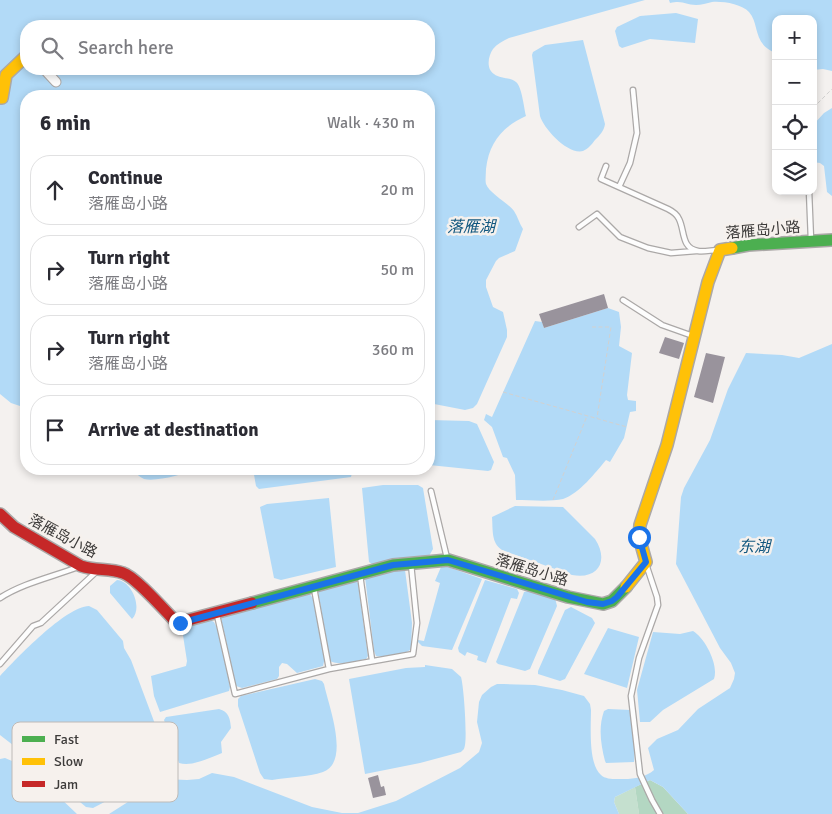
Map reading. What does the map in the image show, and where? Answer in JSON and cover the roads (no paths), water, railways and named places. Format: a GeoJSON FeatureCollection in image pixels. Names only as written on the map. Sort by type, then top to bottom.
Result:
{"type":"FeatureCollection","features":[{"type":"Feature","properties":{"kind":"street"},"geometry":{"type":"LineString","coordinates":[[0,98],[2,98],[6,75],[20,62]]}},
{"type":"Feature","properties":{"kind":"street"},"geometry":{"type":"LineString","coordinates":[[50,75],[56,82]]}},
{"type":"Feature","properties":{"kind":"street","name":"落雁岛小路"},"geometry":{"type":"LineString","coordinates":[[0,514],[14,527],[81,566],[98,570],[119,571],[129,575],[177,623],[393,565],[448,560],[568,597],[603,604],[617,597],[646,562],[639,537],[640,524],[667,445],[708,282],[720,250],[748,245],[832,240]]}},
{"type":"Feature","properties":{"kind":"lane"},"geometry":{"type":"LineString","coordinates":[[619,187],[631,159],[637,130],[633,90]]}},
{"type":"Feature","properties":{"kind":"lane"},"geometry":{"type":"LineString","coordinates":[[606,166],[601,179],[672,211],[679,218],[685,242],[698,251]]}},
{"type":"Feature","properties":{"kind":"lane"},"geometry":{"type":"LineString","coordinates":[[809,195],[811,241]]}},
{"type":"Feature","properties":{"kind":"lane"},"geometry":{"type":"LineString","coordinates":[[579,228],[597,214],[620,237],[648,248],[671,254],[720,250]]}},
{"type":"Feature","properties":{"kind":"lane"},"geometry":{"type":"LineString","coordinates":[[623,300],[662,325],[694,336]]}},
{"type":"Feature","properties":{"kind":"lane"},"geometry":{"type":"LineString","coordinates":[[431,491],[448,560]]}},
{"type":"Feature","properties":{"kind":"lane"},"geometry":{"type":"LineString","coordinates":[[646,562],[658,601],[639,658],[632,696],[640,774],[660,814]]}},
{"type":"Feature","properties":{"kind":"lane"},"geometry":{"type":"LineString","coordinates":[[217,613],[235,694],[329,669],[413,654],[417,623],[411,563]]}},
{"type":"Feature","properties":{"kind":"lane"},"geometry":{"type":"LineString","coordinates":[[0,598],[14,590],[81,566]]}},
{"type":"Feature","properties":{"kind":"lane"},"geometry":{"type":"LineString","coordinates":[[0,664],[32,626],[42,623],[98,570]]}},
{"type":"Feature","properties":{"kind":"lane"},"geometry":{"type":"LineString","coordinates":[[359,574],[372,660]]}},
{"type":"Feature","properties":{"kind":"lane"},"geometry":{"type":"LineString","coordinates":[[314,587],[329,669]]}},
{"type":"Feature","properties":{"kind":"water","name":"落雁湖"},"geometry":{"type":"Polygon","coordinates":[[[0,0],[645,0],[509,38],[502,41],[491,52],[489,62],[491,72],[496,76],[516,82],[521,93],[526,116],[510,125],[498,137],[490,151],[486,169],[486,182],[491,191],[514,211],[523,229],[515,251],[496,261],[486,280],[486,287],[493,307],[503,312],[507,337],[477,404],[473,408],[465,410],[435,404],[435,90],[20,90],[20,406],[11,403],[0,394],[0,0]]]}},
{"type":"Feature","properties":{"kind":"water"},"geometry":{"type":"Polygon","coordinates":[[[669,0],[832,0],[832,71],[817,70],[817,15],[772,15],[772,51],[763,44],[752,17],[742,7],[721,2],[696,5],[678,2],[670,3],[669,0]]]}},
{"type":"Feature","properties":{"kind":"water"},"geometry":{"type":"Polygon","coordinates":[[[676,13],[698,19],[695,43],[650,39],[622,48],[619,46],[615,31],[617,27],[640,16],[676,13]]]}},
{"type":"Feature","properties":{"kind":"water"},"geometry":{"type":"Polygon","coordinates":[[[583,40],[605,124],[602,133],[587,149],[577,151],[557,140],[542,121],[532,55],[533,52],[545,45],[583,40]]]}},
{"type":"Feature","properties":{"kind":"water"},"geometry":{"type":"Polygon","coordinates":[[[832,108],[832,196],[827,192],[824,166],[817,163],[817,121],[832,108]]]}},
{"type":"Feature","properties":{"kind":"water"},"geometry":{"type":"Polygon","coordinates":[[[608,308],[619,312],[621,327],[619,346],[632,353],[627,395],[628,400],[636,401],[636,411],[630,412],[624,438],[610,462],[606,460],[587,482],[569,496],[563,499],[552,500],[516,500],[515,475],[507,458],[503,457],[492,427],[484,420],[486,414],[492,417],[535,321],[542,322],[544,328],[608,308]]]}},
{"type":"Feature","properties":{"kind":"water","name":"东湖"},"geometry":{"type":"Polygon","coordinates":[[[832,344],[832,814],[688,814],[663,787],[650,780],[615,797],[614,802],[619,814],[109,814],[128,802],[178,802],[178,780],[199,779],[212,773],[234,777],[312,807],[342,813],[358,813],[396,801],[460,768],[479,752],[482,743],[477,722],[479,702],[482,695],[497,684],[535,685],[584,696],[590,704],[591,710],[592,754],[597,770],[601,775],[615,779],[628,779],[640,777],[651,772],[654,770],[648,748],[657,739],[678,730],[698,709],[730,688],[735,673],[676,564],[681,497],[684,488],[710,440],[728,389],[746,353],[799,358],[832,344]]]}},
{"type":"Feature","properties":{"kind":"water"},"geometry":{"type":"Polygon","coordinates":[[[435,420],[469,421],[477,424],[494,462],[491,470],[435,466],[435,420]]]}},
{"type":"Feature","properties":{"kind":"water"},"geometry":{"type":"Polygon","coordinates":[[[138,475],[178,475],[149,480],[138,475]]]}},
{"type":"Feature","properties":{"kind":"water"},"geometry":{"type":"Polygon","coordinates":[[[254,475],[352,475],[351,477],[259,489],[256,486],[254,475]]]}},
{"type":"Feature","properties":{"kind":"water"},"geometry":{"type":"Polygon","coordinates":[[[383,485],[418,485],[423,488],[433,549],[429,556],[400,558],[372,564],[369,562],[362,488],[383,485]]]}},
{"type":"Feature","properties":{"kind":"water"},"geometry":{"type":"Polygon","coordinates":[[[329,498],[336,567],[281,580],[274,578],[260,507],[267,504],[329,498]]]}},
{"type":"Feature","properties":{"kind":"water"},"geometry":{"type":"Polygon","coordinates":[[[515,506],[563,507],[595,539],[601,554],[599,567],[589,574],[581,576],[572,575],[502,550],[494,540],[492,517],[515,506]]]}},
{"type":"Feature","properties":{"kind":"water"},"geometry":{"type":"Polygon","coordinates":[[[441,567],[448,567],[482,579],[452,650],[422,646],[418,642],[418,640],[424,641],[440,583],[435,581],[441,567]]]}},
{"type":"Feature","properties":{"kind":"water"},"geometry":{"type":"Polygon","coordinates":[[[405,570],[412,623],[411,649],[394,656],[376,656],[365,577],[405,570]]]}},
{"type":"Feature","properties":{"kind":"water"},"geometry":{"type":"Polygon","coordinates":[[[117,580],[127,585],[134,596],[136,608],[132,619],[110,593],[110,586],[117,580]]]}},
{"type":"Feature","properties":{"kind":"water"},"geometry":{"type":"Polygon","coordinates":[[[485,580],[517,589],[519,593],[517,599],[511,598],[486,663],[477,660],[478,656],[467,652],[465,656],[459,652],[458,648],[485,580]]]}},
{"type":"Feature","properties":{"kind":"water"},"geometry":{"type":"Polygon","coordinates":[[[356,581],[358,583],[368,656],[366,659],[352,662],[330,661],[318,591],[356,581]]]}},
{"type":"Feature","properties":{"kind":"water"},"geometry":{"type":"Polygon","coordinates":[[[528,591],[555,598],[557,606],[530,669],[525,671],[496,662],[524,592],[528,591]]]}},
{"type":"Feature","properties":{"kind":"water"},"geometry":{"type":"Polygon","coordinates":[[[309,593],[315,601],[325,657],[323,666],[297,673],[287,664],[282,663],[279,667],[277,679],[242,688],[236,686],[221,618],[309,593]]]}},
{"type":"Feature","properties":{"kind":"water"},"geometry":{"type":"Polygon","coordinates":[[[89,606],[97,610],[123,641],[124,648],[131,660],[154,722],[12,722],[12,744],[0,735],[0,676],[29,646],[67,615],[89,606]]]}},
{"type":"Feature","properties":{"kind":"water"},"geometry":{"type":"Polygon","coordinates":[[[571,607],[592,618],[595,623],[565,679],[560,681],[538,674],[538,671],[565,610],[571,607]]]}},
{"type":"Feature","properties":{"kind":"water"},"geometry":{"type":"Polygon","coordinates":[[[210,620],[214,622],[220,634],[230,687],[229,691],[160,712],[154,696],[151,676],[186,666],[187,661],[182,629],[210,620]]]}},
{"type":"Feature","properties":{"kind":"water"},"geometry":{"type":"Polygon","coordinates":[[[608,628],[639,637],[627,688],[584,674],[608,628]]]}},
{"type":"Feature","properties":{"kind":"water"},"geometry":{"type":"Polygon","coordinates":[[[693,631],[698,634],[710,652],[715,667],[714,679],[663,710],[650,722],[640,722],[637,690],[653,632],[680,634],[693,631]]]}},
{"type":"Feature","properties":{"kind":"water"},"geometry":{"type":"Polygon","coordinates":[[[425,665],[452,669],[461,677],[466,739],[464,749],[461,752],[420,763],[365,774],[349,679],[406,668],[425,667],[425,665]]]}},
{"type":"Feature","properties":{"kind":"water"},"geometry":{"type":"Polygon","coordinates":[[[315,679],[322,681],[324,684],[336,732],[336,757],[331,766],[323,772],[272,780],[264,779],[260,773],[238,706],[238,699],[241,696],[315,679]]]}},
{"type":"Feature","properties":{"kind":"water"},"geometry":{"type":"Polygon","coordinates":[[[219,709],[225,712],[230,721],[231,728],[221,742],[222,753],[195,763],[179,763],[178,722],[165,722],[166,717],[219,709]]]}},
{"type":"Feature","properties":{"kind":"water"},"geometry":{"type":"Polygon","coordinates":[[[608,709],[631,710],[635,748],[634,762],[606,763],[605,761],[601,743],[601,730],[604,711],[608,709]]]}},
{"type":"Feature","properties":{"kind":"water"},"geometry":{"type":"Polygon","coordinates":[[[5,758],[12,761],[12,802],[64,802],[77,814],[0,814],[0,759],[5,758]]]}},
{"type":"Feature","properties":{"kind":"water"},"geometry":{"type":"Polygon","coordinates":[[[80,802],[104,802],[93,808],[86,807],[80,802]]]}}]}
